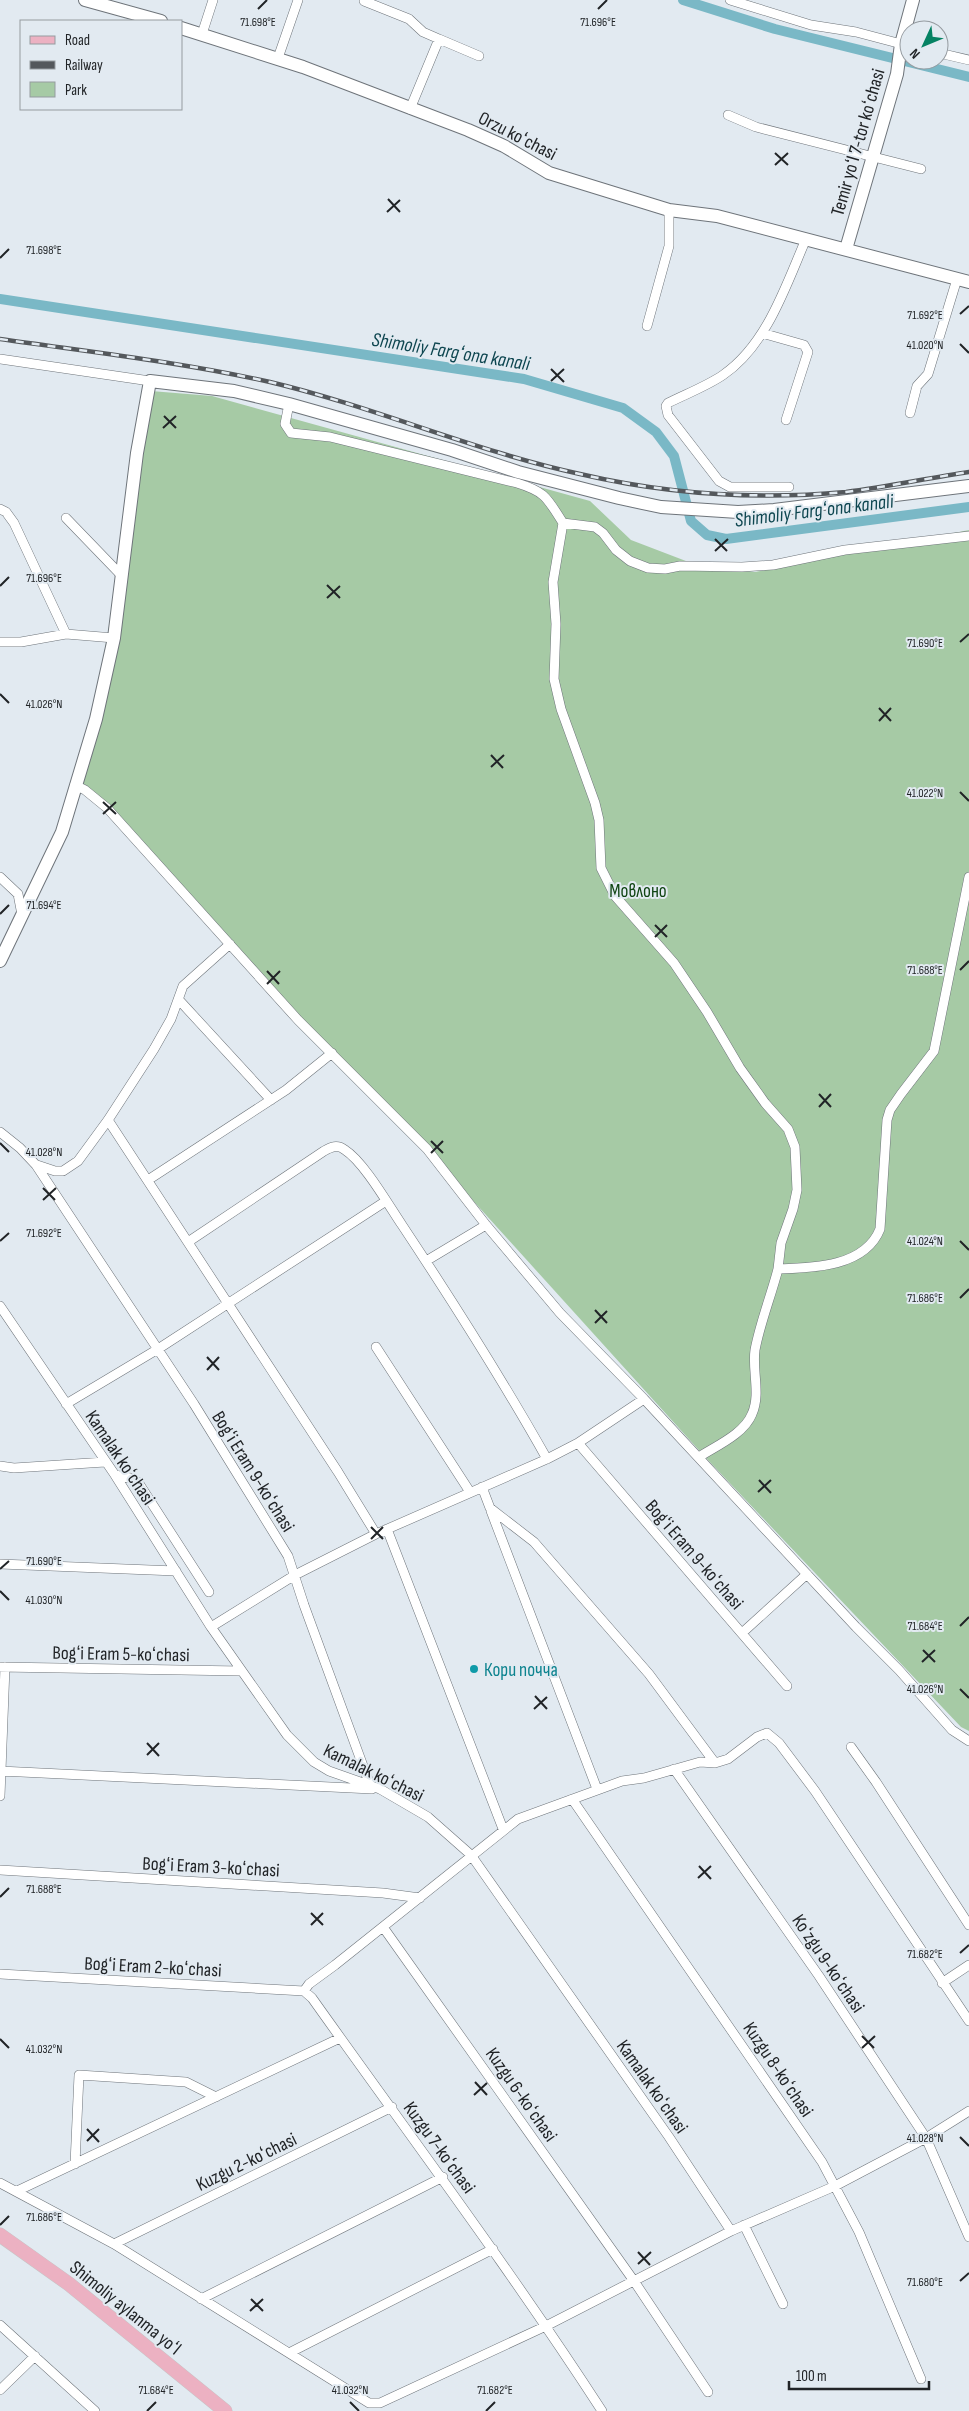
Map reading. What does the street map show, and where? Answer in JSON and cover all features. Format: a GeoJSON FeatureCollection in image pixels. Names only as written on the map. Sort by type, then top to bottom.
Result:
{"type":"FeatureCollection","features":[{"type":"Feature","properties":{"kind":"main road","name":"Shimoliy aylanma yoʻl"},"geometry":{"type":"LineString","coordinates":[[0,2235],[69,2284],[225,2411]]}},
{"type":"Feature","properties":{"kind":"street"},"geometry":{"type":"LineString","coordinates":[[86,0],[157,20]]}},
{"type":"Feature","properties":{"kind":"street"},"geometry":{"type":"LineString","coordinates":[[202,34],[213,0]]}},
{"type":"Feature","properties":{"kind":"street"},"geometry":{"type":"LineString","coordinates":[[278,58],[298,0]]}},
{"type":"Feature","properties":{"kind":"street"},"geometry":{"type":"LineString","coordinates":[[730,0],[746,2],[811,25],[856,32],[899,43]]}},
{"type":"Feature","properties":{"kind":"street","name":"Temir yoʻl 7-tor koʻchasi"},"geometry":{"type":"LineString","coordinates":[[909,20],[913,0]]}},
{"type":"Feature","properties":{"kind":"street"},"geometry":{"type":"LineString","coordinates":[[364,1],[409,19],[424,32],[479,56]]}},
{"type":"Feature","properties":{"kind":"street","name":"Orzu koʻchasi"},"geometry":{"type":"LineString","coordinates":[[182,28],[278,58],[494,141],[549,173],[669,210],[717,216],[963,281]]}},
{"type":"Feature","properties":{"kind":"street"},"geometry":{"type":"LineString","coordinates":[[410,108],[439,38]]}},
{"type":"Feature","properties":{"kind":"street"},"geometry":{"type":"LineString","coordinates":[[949,55],[969,60]]}},
{"type":"Feature","properties":{"kind":"street","name":"Temir yoʻl 7-tor koʻchasi"},"geometry":{"type":"LineString","coordinates":[[846,249],[899,67]]}},
{"type":"Feature","properties":{"kind":"street"},"geometry":{"type":"LineString","coordinates":[[728,115],[756,127],[921,170]]}},
{"type":"Feature","properties":{"kind":"street"},"geometry":{"type":"LineString","coordinates":[[647,326],[669,246],[669,210]]}},
{"type":"Feature","properties":{"kind":"street"},"geometry":{"type":"LineString","coordinates":[[788,487],[730,487],[719,481],[666,411],[668,402],[723,375],[744,357],[762,333],[806,239]]}},
{"type":"Feature","properties":{"kind":"street"},"geometry":{"type":"LineString","coordinates":[[910,413],[917,386],[928,374],[963,281]]}},
{"type":"Feature","properties":{"kind":"street"},"geometry":{"type":"LineString","coordinates":[[762,333],[804,345],[808,352],[786,420]]}},
{"type":"Feature","properties":{"kind":"street"},"geometry":{"type":"LineString","coordinates":[[0,359],[234,391],[289,404],[443,448],[518,472],[661,507],[738,512],[774,510],[969,486]]}},
{"type":"Feature","properties":{"kind":"street"},"geometry":{"type":"LineString","coordinates":[[0,961],[62,832],[96,719],[114,638],[137,452],[150,381]]}},
{"type":"Feature","properties":{"kind":"street"},"geometry":{"type":"LineString","coordinates":[[289,404],[285,424],[290,432],[330,437],[517,483],[541,492],[547,497],[563,523],[553,582],[556,624],[554,679],[561,709],[595,803],[599,820],[600,868],[615,896],[674,963],[708,1012],[740,1068],[765,1103],[788,1129],[795,1147],[797,1190],[793,1209],[781,1243],[778,1268],[756,1349],[754,1367],[757,1383],[752,1414],[739,1430],[699,1457]]}},
{"type":"Feature","properties":{"kind":"street"},"geometry":{"type":"LineString","coordinates":[[0,509],[6,512],[14,523],[66,634]]}},
{"type":"Feature","properties":{"kind":"street"},"geometry":{"type":"LineString","coordinates":[[66,518],[121,575]]}},
{"type":"Feature","properties":{"kind":"street"},"geometry":{"type":"LineString","coordinates":[[563,523],[600,530],[616,550],[630,561],[648,568],[773,565],[845,550],[969,536]]}},
{"type":"Feature","properties":{"kind":"street"},"geometry":{"type":"LineString","coordinates":[[0,642],[21,642],[66,634],[114,638]]}},
{"type":"Feature","properties":{"kind":"street"},"geometry":{"type":"LineString","coordinates":[[75,785],[85,790],[107,808],[230,944],[332,1053],[426,1149],[486,1225],[560,1313],[644,1399],[905,1676],[952,1730],[969,1741]]}},
{"type":"Feature","properties":{"kind":"street"},"geometry":{"type":"LineString","coordinates":[[0,877],[18,894],[22,917]]}},
{"type":"Feature","properties":{"kind":"street"},"geometry":{"type":"LineString","coordinates":[[778,1268],[805,1268],[833,1264],[858,1255],[869,1248],[876,1240],[880,1229],[887,1120],[901,1094],[934,1051],[969,877]]}},
{"type":"Feature","properties":{"kind":"street"},"geometry":{"type":"LineString","coordinates":[[36,1165],[55,1171],[63,1171],[70,1168],[108,1120],[154,1049],[179,1000],[180,992],[188,980],[230,944]]}},
{"type":"Feature","properties":{"kind":"street"},"geometry":{"type":"LineString","coordinates":[[179,1000],[271,1100]]}},
{"type":"Feature","properties":{"kind":"street"},"geometry":{"type":"LineString","coordinates":[[148,1180],[271,1100],[332,1053]]}},
{"type":"Feature","properties":{"kind":"street"},"geometry":{"type":"LineString","coordinates":[[108,1120],[376,1534]]}},
{"type":"Feature","properties":{"kind":"street","name":"Bogʻi Eram 9-koʻchasi"},"geometry":{"type":"LineString","coordinates":[[0,1132],[36,1165],[158,1349],[288,1556],[370,1785]]}},
{"type":"Feature","properties":{"kind":"street"},"geometry":{"type":"LineString","coordinates":[[188,1242],[334,1146],[344,1149],[386,1201],[426,1261],[522,1414],[547,1459]]}},
{"type":"Feature","properties":{"kind":"street"},"geometry":{"type":"LineString","coordinates":[[66,1404],[158,1349],[386,1201]]}},
{"type":"Feature","properties":{"kind":"street"},"geometry":{"type":"LineString","coordinates":[[426,1261],[486,1225]]}},
{"type":"Feature","properties":{"kind":"street","name":"Kamalak koʻchasi"},"geometry":{"type":"LineString","coordinates":[[0,1306],[115,1475],[241,1671],[287,1735],[314,1762],[329,1770],[380,1789],[428,1817],[471,1855],[669,2137],[731,2231]]}},
{"type":"Feature","properties":{"kind":"street"},"geometry":{"type":"LineString","coordinates":[[376,1347],[470,1492]]}},
{"type":"Feature","properties":{"kind":"street"},"geometry":{"type":"LineString","coordinates":[[211,1626],[294,1576],[376,1534],[547,1459],[578,1443],[644,1399]]}},
{"type":"Feature","properties":{"kind":"street","name":"Bogʻi Eram 9-koʻchasi"},"geometry":{"type":"LineString","coordinates":[[578,1443],[787,1686]]}},
{"type":"Feature","properties":{"kind":"street"},"geometry":{"type":"LineString","coordinates":[[0,1466],[14,1468],[105,1462]]}},
{"type":"Feature","properties":{"kind":"street"},"geometry":{"type":"LineString","coordinates":[[115,1475],[138,1482],[209,1592]]}},
{"type":"Feature","properties":{"kind":"street"},"geometry":{"type":"LineString","coordinates":[[482,1487],[597,1789]]}},
{"type":"Feature","properties":{"kind":"street"},"geometry":{"type":"LineString","coordinates":[[490,1508],[522,1531],[546,1556],[649,1674],[715,1763]]}},
{"type":"Feature","properties":{"kind":"street"},"geometry":{"type":"LineString","coordinates":[[387,1529],[503,1830]]}},
{"type":"Feature","properties":{"kind":"street"},"geometry":{"type":"LineString","coordinates":[[0,1564],[176,1571]]}},
{"type":"Feature","properties":{"kind":"street"},"geometry":{"type":"LineString","coordinates":[[742,1633],[807,1574]]}},
{"type":"Feature","properties":{"kind":"street"},"geometry":{"type":"LineString","coordinates":[[0,1796],[3,1667]]}},
{"type":"Feature","properties":{"kind":"street","name":"Bogʻi Eram 5-koʻchasi"},"geometry":{"type":"LineString","coordinates":[[3,1667],[241,1671]]}},
{"type":"Feature","properties":{"kind":"street"},"geometry":{"type":"LineString","coordinates":[[304,1991],[309,1984],[518,1819],[597,1789],[700,1762],[715,1763],[728,1759],[757,1737],[767,1733],[779,1743],[892,1904],[942,1983],[969,2021]]}},
{"type":"Feature","properties":{"kind":"street"},"geometry":{"type":"LineString","coordinates":[[851,1747],[969,1925]]}},
{"type":"Feature","properties":{"kind":"street","name":"Koʻzgu 9-koʻchasi"},"geometry":{"type":"LineString","coordinates":[[674,1769],[819,1976],[926,2138],[969,2237]]}},
{"type":"Feature","properties":{"kind":"street"},"geometry":{"type":"LineString","coordinates":[[1,1771],[380,1789]]}},
{"type":"Feature","properties":{"kind":"street","name":"Kuzgu 8-koʻchasi"},"geometry":{"type":"LineString","coordinates":[[572,1799],[725,2018],[822,2162],[858,2232],[921,2379]]}},
{"type":"Feature","properties":{"kind":"street","name":"Bogʻi Eram 3-koʻchasi"},"geometry":{"type":"LineString","coordinates":[[0,1870],[384,1893],[420,1898]]}},
{"type":"Feature","properties":{"kind":"street","name":"Kuzgu 6-koʻchasi"},"geometry":{"type":"LineString","coordinates":[[383,1927],[634,2280],[708,2392]]}},
{"type":"Feature","properties":{"kind":"street"},"geometry":{"type":"LineString","coordinates":[[942,1983],[969,1965]]}},
{"type":"Feature","properties":{"kind":"street","name":"Bogʻi Eram 2-koʻchasi"},"geometry":{"type":"LineString","coordinates":[[0,1974],[304,1991]]}},
{"type":"Feature","properties":{"kind":"street","name":"Kuzgu 7-koʻchasi"},"geometry":{"type":"LineString","coordinates":[[304,1991],[312,1998],[443,2177],[602,2411]]}},
{"type":"Feature","properties":{"kind":"street"},"geometry":{"type":"LineString","coordinates":[[17,2191],[340,2038]]}},
{"type":"Feature","properties":{"kind":"street"},"geometry":{"type":"LineString","coordinates":[[75,2164],[79,2075],[186,2082],[216,2096]]}},
{"type":"Feature","properties":{"kind":"street","name":"Kuzgu 2-koʻchasi"},"geometry":{"type":"LineString","coordinates":[[114,2244],[392,2107]]}},
{"type":"Feature","properties":{"kind":"street"},"geometry":{"type":"LineString","coordinates":[[0,2183],[114,2244],[369,2403],[380,2403],[546,2326],[731,2231],[835,2186],[926,2138],[969,2110]]}},
{"type":"Feature","properties":{"kind":"street"},"geometry":{"type":"LineString","coordinates":[[201,2299],[443,2177]]}},
{"type":"Feature","properties":{"kind":"street"},"geometry":{"type":"LineString","coordinates":[[744,2225],[783,2304]]}},
{"type":"Feature","properties":{"kind":"street"},"geometry":{"type":"LineString","coordinates":[[288,2353],[493,2249]]}},
{"type":"Feature","properties":{"kind":"street"},"geometry":{"type":"LineString","coordinates":[[0,2325],[95,2411]]}},
{"type":"Feature","properties":{"kind":"street"},"geometry":{"type":"LineString","coordinates":[[0,2390],[35,2356]]}},
{"type":"Feature","properties":{"kind":"green space","name":"Мовлоно"},"geometry":{"type":"Polygon","coordinates":[[[151,391],[212,396],[590,501],[631,540],[699,566],[755,572],[969,530],[969,1731],[961,1727],[706,1458],[381,1099],[314,1038],[81,783],[151,391]]]}},
{"type":"Feature","properties":{"kind":"waterway"},"geometry":{"type":"LineString","coordinates":[[683,0],[775,29],[969,77]]}},
{"type":"Feature","properties":{"kind":"waterway","name":"Shimoliy Fargʻona kanali"},"geometry":{"type":"LineString","coordinates":[[0,299],[524,379],[623,408],[656,432],[674,456],[691,521],[707,535],[726,539],[969,507]]}},
{"type":"Feature","properties":{"kind":"railway"},"geometry":{"type":"LineString","coordinates":[[0,339],[169,363],[270,382],[309,392],[541,464],[613,481],[679,491],[746,495],[846,492],[969,472]]}},
{"type":"Feature","properties":{"kind":"place","name":"Кори почча"},"geometry":{"type":"Point","coordinates":[474,1669]}}]}
